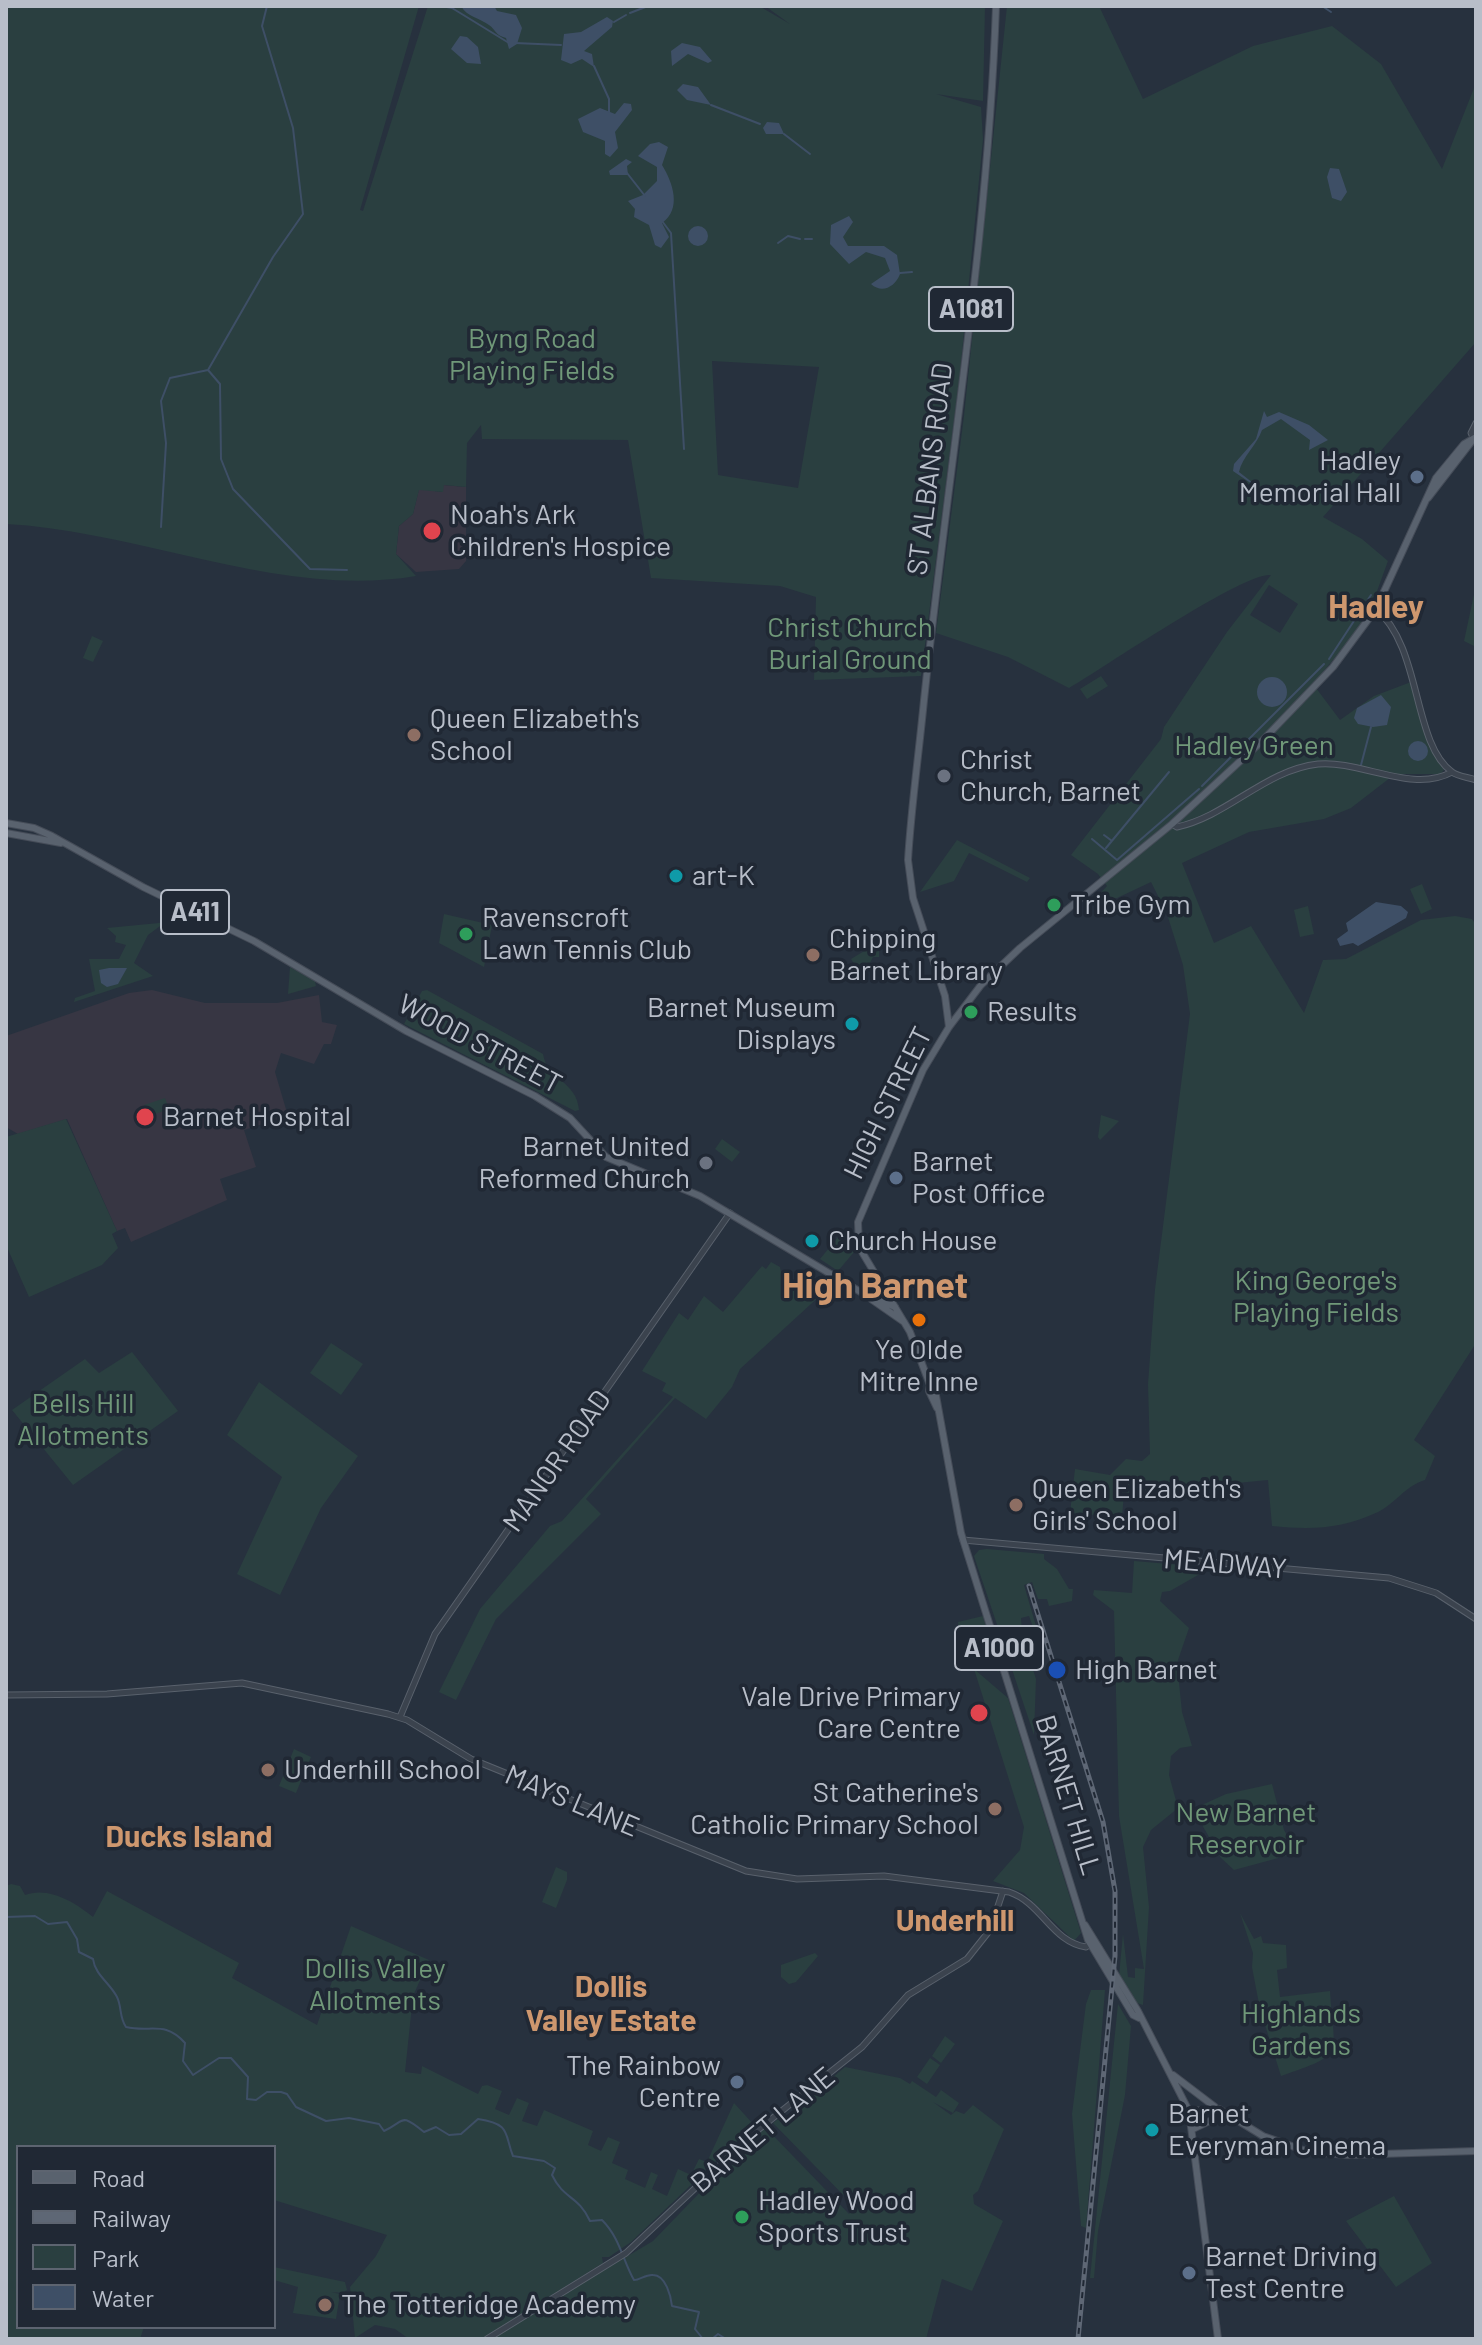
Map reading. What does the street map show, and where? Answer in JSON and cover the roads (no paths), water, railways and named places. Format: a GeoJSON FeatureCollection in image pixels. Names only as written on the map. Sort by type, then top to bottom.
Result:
{"type":"FeatureCollection","features":[{"type":"Feature","properties":{"kind":"main road","name":"ST ALBANS ROAD"},"geometry":{"type":"LineString","coordinates":[[949,1027],[947,1004],[915,909],[908,860],[931,632],[986,179],[996,6]]}},
{"type":"Feature","properties":{"kind":"main road","name":"A1000"},"geometry":{"type":"LineString","coordinates":[[1172,824],[1296,707],[1341,658],[1376,609],[1423,504],[1443,468],[1475,438]]}},
{"type":"Feature","properties":{"kind":"main road","name":"A411"},"geometry":{"type":"LineString","coordinates":[[6,823],[34,828],[61,843]]}},
{"type":"Feature","properties":{"kind":"main road","name":"HIGH STREET"},"geometry":{"type":"LineString","coordinates":[[963,1540],[930,1385],[904,1322],[859,1247],[857,1224],[923,1070],[957,1016],[1006,959],[1172,824]]}},
{"type":"Feature","properties":{"kind":"main road","name":"A411"},"geometry":{"type":"LineString","coordinates":[[6,833],[61,843]]}},
{"type":"Feature","properties":{"kind":"main road","name":"WOOD STREET"},"geometry":{"type":"LineString","coordinates":[[61,843],[254,941],[406,1031],[546,1103],[578,1125],[593,1146],[606,1157],[684,1188],[730,1213],[878,1302],[890,1303],[904,1322]]}},
{"type":"Feature","properties":{"kind":"main road"},"geometry":{"type":"LineString","coordinates":[[947,1004],[963,1009]]}},
{"type":"Feature","properties":{"kind":"main road"},"geometry":{"type":"LineString","coordinates":[[949,1014],[957,1016]]}},
{"type":"Feature","properties":{"kind":"main road"},"geometry":{"type":"LineString","coordinates":[[869,1296],[882,1286]]}},
{"type":"Feature","properties":{"kind":"main road"},"geometry":{"type":"LineString","coordinates":[[878,1302],[890,1303]]}},
{"type":"Feature","properties":{"kind":"main road","name":"BARNET HILL"},"geometry":{"type":"LineString","coordinates":[[963,1540],[1091,1941],[1133,2015],[1139,2018],[1173,2075],[1189,2111]]}},
{"type":"Feature","properties":{"kind":"main road"},"geometry":{"type":"LineString","coordinates":[[1173,2075],[1215,2107],[1263,2136],[1309,2152],[1348,2155],[1476,2151]]}},
{"type":"Feature","properties":{"kind":"main road"},"geometry":{"type":"LineString","coordinates":[[1189,2111],[1215,2107]]}},
{"type":"Feature","properties":{"kind":"main road","name":"A1000"},"geometry":{"type":"LineString","coordinates":[[1189,2111],[1218,2339]]}},
{"type":"Feature","properties":{"kind":"main road"},"geometry":{"type":"LineString","coordinates":[[1193,2129],[1226,2113]]}},
{"type":"Feature","properties":{"kind":"street"},"geometry":{"type":"LineString","coordinates":[[1475,438],[1471,433],[1476,423]]}},
{"type":"Feature","properties":{"kind":"street"},"geometry":{"type":"LineString","coordinates":[[1376,609],[1402,648],[1427,729],[1442,760],[1452,772]]}},
{"type":"Feature","properties":{"kind":"street"},"geometry":{"type":"LineString","coordinates":[[1172,824],[1177,827],[1197,821],[1274,778],[1307,766],[1335,764],[1395,776],[1424,778],[1452,772],[1476,780]]}},
{"type":"Feature","properties":{"kind":"street","name":"MANOR ROAD"},"geometry":{"type":"LineString","coordinates":[[400,1717],[435,1634],[730,1213]]}},
{"type":"Feature","properties":{"kind":"street","name":"MEADWAY"},"geometry":{"type":"LineString","coordinates":[[963,1540],[1389,1578],[1436,1593],[1476,1619]]}},
{"type":"Feature","properties":{"kind":"street"},"geometry":{"type":"LineString","coordinates":[[968,1555],[982,1543]]}},
{"type":"Feature","properties":{"kind":"street","name":"MAYS LANE"},"geometry":{"type":"LineString","coordinates":[[6,1695],[107,1694],[242,1683],[400,1717],[471,1759],[746,1871],[797,1879],[884,1876],[1003,1891]]}},
{"type":"Feature","properties":{"kind":"street"},"geometry":{"type":"LineString","coordinates":[[1003,1891],[1026,1900],[1065,1941],[1078,1945],[1091,1941]]}},
{"type":"Feature","properties":{"kind":"street","name":"BARNET LANE"},"geometry":{"type":"LineString","coordinates":[[487,2339],[623,2254],[757,2130],[862,2047],[908,1995],[971,1955],[990,1930],[1003,1891]]}},
{"type":"Feature","properties":{"kind":"water"},"geometry":{"type":"Polygon","coordinates":[[[461,6],[494,6],[497,11],[516,15],[522,28],[517,44],[509,49],[506,38],[461,6]]]}},
{"type":"Feature","properties":{"kind":"water"},"geometry":{"type":"Polygon","coordinates":[[[607,17],[613,21],[612,27],[584,51],[592,54],[594,67],[582,59],[571,64],[561,60],[564,34],[581,32],[607,17]]]}},
{"type":"Feature","properties":{"kind":"water"},"geometry":{"type":"Polygon","coordinates":[[[460,36],[467,37],[478,47],[481,64],[467,63],[451,49],[460,36]]]}},
{"type":"Feature","properties":{"kind":"water"},"geometry":{"type":"Polygon","coordinates":[[[682,43],[700,47],[712,61],[708,63],[688,54],[672,66],[671,51],[682,43]]]}},
{"type":"Feature","properties":{"kind":"water"},"geometry":{"type":"Polygon","coordinates":[[[683,84],[698,87],[711,105],[687,100],[677,90],[683,84]]]}},
{"type":"Feature","properties":{"kind":"water"},"geometry":{"type":"Polygon","coordinates":[[[624,103],[631,104],[632,110],[615,132],[618,148],[610,157],[605,154],[605,141],[583,132],[578,119],[600,108],[615,114],[624,103]]]}},
{"type":"Feature","properties":{"kind":"water"},"geometry":{"type":"Polygon","coordinates":[[[767,122],[779,123],[784,134],[766,134],[763,128],[767,122]]]}},
{"type":"Feature","properties":{"kind":"water"},"geometry":{"type":"Polygon","coordinates":[[[659,142],[668,147],[662,165],[674,196],[672,211],[662,223],[669,237],[661,248],[655,245],[649,225],[634,217],[635,209],[628,201],[643,195],[657,181],[657,167],[638,156],[650,144],[659,142]]]}},
{"type":"Feature","properties":{"kind":"water"},"geometry":{"type":"Polygon","coordinates":[[[626,159],[632,162],[627,166],[628,175],[610,175],[609,171],[626,159]]]}},
{"type":"Feature","properties":{"kind":"water"},"geometry":{"type":"Polygon","coordinates":[[[1330,168],[1339,169],[1347,192],[1341,201],[1332,198],[1327,177],[1330,168]]]}},
{"type":"Feature","properties":{"kind":"water"},"geometry":{"type":"Polygon","coordinates":[[[849,216],[853,222],[843,237],[848,246],[884,246],[897,255],[900,274],[892,286],[884,289],[871,284],[890,271],[885,258],[866,252],[849,264],[830,244],[831,225],[849,216]]]}},
{"type":"Feature","properties":{"kind":"water"},"geometry":{"type":"Polygon","coordinates":[[[698,226],[705,229],[708,236],[705,243],[698,246],[691,243],[688,236],[691,229],[698,226]]]}},
{"type":"Feature","properties":{"kind":"water"},"geometry":{"type":"Polygon","coordinates":[[[1264,411],[1267,417],[1279,412],[1309,425],[1328,440],[1309,450],[1310,440],[1281,419],[1262,430],[1239,472],[1271,497],[1233,471],[1234,464],[1256,439],[1264,411]]]}},
{"type":"Feature","properties":{"kind":"water"},"geometry":{"type":"Polygon","coordinates":[[[1272,677],[1283,681],[1287,692],[1283,703],[1272,707],[1261,703],[1257,692],[1261,681],[1272,677]]]}},
{"type":"Feature","properties":{"kind":"water"},"geometry":{"type":"Polygon","coordinates":[[[1381,695],[1391,707],[1387,725],[1373,727],[1358,724],[1354,718],[1357,708],[1381,695]]]}},
{"type":"Feature","properties":{"kind":"water"},"geometry":{"type":"Polygon","coordinates":[[[1418,741],[1425,744],[1428,751],[1425,758],[1418,761],[1411,758],[1408,751],[1411,744],[1418,741]]]}},
{"type":"Feature","properties":{"kind":"water"},"geometry":{"type":"Polygon","coordinates":[[[1376,902],[1401,906],[1408,912],[1406,918],[1358,946],[1353,943],[1340,946],[1337,939],[1348,931],[1346,923],[1376,902]]]}},
{"type":"Feature","properties":{"kind":"water"},"geometry":{"type":"Polygon","coordinates":[[[127,968],[118,984],[107,987],[101,983],[99,970],[127,968]]]}},
{"type":"Feature","properties":{"kind":"waterway"},"geometry":{"type":"LineString","coordinates":[[161,527],[166,443],[161,401],[170,378],[208,370],[273,257],[303,214],[293,128],[262,26],[267,6]]}},
{"type":"Feature","properties":{"kind":"waterway"},"geometry":{"type":"LineString","coordinates":[[441,6],[452,8],[509,43]]}},
{"type":"Feature","properties":{"kind":"waterway"},"geometry":{"type":"LineString","coordinates":[[630,13],[648,6]]}},
{"type":"Feature","properties":{"kind":"waterway"},"geometry":{"type":"LineString","coordinates":[[1322,6],[1331,12]]}},
{"type":"Feature","properties":{"kind":"waterway"},"geometry":{"type":"LineString","coordinates":[[614,22],[626,15]]}},
{"type":"Feature","properties":{"kind":"waterway"},"geometry":{"type":"LineString","coordinates":[[515,43],[561,45]]}},
{"type":"Feature","properties":{"kind":"waterway"},"geometry":{"type":"LineString","coordinates":[[594,66],[609,99],[609,112]]}},
{"type":"Feature","properties":{"kind":"waterway"},"geometry":{"type":"LineString","coordinates":[[711,105],[760,124]]}},
{"type":"Feature","properties":{"kind":"waterway"},"geometry":{"type":"LineString","coordinates":[[784,134],[810,154]]}},
{"type":"Feature","properties":{"kind":"waterway"},"geometry":{"type":"LineString","coordinates":[[627,173],[645,196]]}},
{"type":"Feature","properties":{"kind":"waterway"},"geometry":{"type":"LineString","coordinates":[[662,221],[671,233],[684,449]]}},
{"type":"Feature","properties":{"kind":"waterway"},"geometry":{"type":"LineString","coordinates":[[778,243],[788,236],[800,239]]}},
{"type":"Feature","properties":{"kind":"waterway"},"geometry":{"type":"LineString","coordinates":[[805,239],[812,239]]}},
{"type":"Feature","properties":{"kind":"waterway"},"geometry":{"type":"LineString","coordinates":[[900,273],[912,272]]}},
{"type":"Feature","properties":{"kind":"waterway"},"geometry":{"type":"LineString","coordinates":[[208,370],[220,384],[221,459],[233,489],[310,569],[347,570]]}},
{"type":"Feature","properties":{"kind":"waterway"},"geometry":{"type":"LineString","coordinates":[[1329,659],[1371,595]]}},
{"type":"Feature","properties":{"kind":"waterway"},"geometry":{"type":"LineString","coordinates":[[1202,786],[1324,664]]}},
{"type":"Feature","properties":{"kind":"waterway"},"geometry":{"type":"LineString","coordinates":[[1361,765],[1371,727]]}},
{"type":"Feature","properties":{"kind":"waterway"},"geometry":{"type":"LineString","coordinates":[[1106,848],[1169,772]]}},
{"type":"Feature","properties":{"kind":"waterway"},"geometry":{"type":"LineString","coordinates":[[1092,839],[1117,860],[1199,789]]}},
{"type":"Feature","properties":{"kind":"waterway"},"geometry":{"type":"LineString","coordinates":[[1104,835],[1112,841]]}},
{"type":"Feature","properties":{"kind":"waterway"},"geometry":{"type":"LineString","coordinates":[[6,1917],[35,1916],[48,1924],[67,1922],[77,1939],[79,1952],[93,1959],[97,1970],[117,1997],[126,2027],[164,2029],[177,2036],[185,2043],[183,2061],[193,2075],[219,2058],[231,2058],[248,2077],[247,2099],[256,2100],[267,2092],[281,2092],[287,2094],[296,2107],[326,2121],[349,2118],[379,2124],[384,2131],[403,2120],[424,2132],[436,2127],[449,2135],[461,2134],[478,2119],[502,2127],[513,2156],[544,2161],[555,2168],[552,2175],[561,2189],[581,2206],[590,2221],[602,2220],[617,2242],[634,2280],[658,2276],[667,2287],[672,2306],[699,2312],[695,2329],[703,2339]]}},
{"type":"Feature","properties":{"kind":"waterway"},"geometry":{"type":"LineString","coordinates":[[712,2339],[718,2334],[726,2339]]}},
{"type":"Feature","properties":{"kind":"railway"},"geometry":{"type":"LineString","coordinates":[[1029,1586],[1103,1822],[1115,1891],[1115,1956],[1078,2339]]}},
{"type":"Feature","properties":{"kind":"place","name":"Hadley Memorial Hall"},"geometry":{"type":"Point","coordinates":[1417,477]}},
{"type":"Feature","properties":{"kind":"place","name":"Noah's Ark Children's Hospice"},"geometry":{"type":"Point","coordinates":[432,531]}},
{"type":"Feature","properties":{"kind":"place","name":"Queen Elizabeth's School"},"geometry":{"type":"Point","coordinates":[414,735]}},
{"type":"Feature","properties":{"kind":"place","name":"Christ Church, Barnet"},"geometry":{"type":"Point","coordinates":[944,776]}},
{"type":"Feature","properties":{"kind":"place","name":"art-K"},"geometry":{"type":"Point","coordinates":[676,876]}},
{"type":"Feature","properties":{"kind":"place","name":"Tribe Gym"},"geometry":{"type":"Point","coordinates":[1054,905]}},
{"type":"Feature","properties":{"kind":"place","name":"Ravenscroft Lawn Tennis Club"},"geometry":{"type":"Point","coordinates":[466,934]}},
{"type":"Feature","properties":{"kind":"place","name":"Chipping Barnet Library"},"geometry":{"type":"Point","coordinates":[813,955]}},
{"type":"Feature","properties":{"kind":"place","name":"Results"},"geometry":{"type":"Point","coordinates":[971,1012]}},
{"type":"Feature","properties":{"kind":"place","name":"Barnet Museum Displays"},"geometry":{"type":"Point","coordinates":[852,1024]}},
{"type":"Feature","properties":{"kind":"place","name":"Barnet Hospital"},"geometry":{"type":"Point","coordinates":[145,1117]}},
{"type":"Feature","properties":{"kind":"place","name":"Barnet United Reformed Church"},"geometry":{"type":"Point","coordinates":[706,1163]}},
{"type":"Feature","properties":{"kind":"place","name":"Barnet Post Office"},"geometry":{"type":"Point","coordinates":[896,1178]}},
{"type":"Feature","properties":{"kind":"place","name":"Church House"},"geometry":{"type":"Point","coordinates":[812,1241]}},
{"type":"Feature","properties":{"kind":"place","name":"Ye Olde Mitre Inne"},"geometry":{"type":"Point","coordinates":[919,1320]}},
{"type":"Feature","properties":{"kind":"place","name":"Queen Elizabeth's Girls' School"},"geometry":{"type":"Point","coordinates":[1016,1505]}},
{"type":"Feature","properties":{"kind":"place","name":"High Barnet"},"geometry":{"type":"Point","coordinates":[1057,1670]}},
{"type":"Feature","properties":{"kind":"place","name":"Vale Drive Primary Care Centre"},"geometry":{"type":"Point","coordinates":[979,1713]}},
{"type":"Feature","properties":{"kind":"place","name":"Underhill School"},"geometry":{"type":"Point","coordinates":[268,1770]}},
{"type":"Feature","properties":{"kind":"place","name":"St Catherine's Catholic Primary School"},"geometry":{"type":"Point","coordinates":[995,1809]}},
{"type":"Feature","properties":{"kind":"place","name":"The Rainbow Centre"},"geometry":{"type":"Point","coordinates":[737,2082]}},
{"type":"Feature","properties":{"kind":"place","name":"Barnet Everyman Cinema"},"geometry":{"type":"Point","coordinates":[1152,2130]}},
{"type":"Feature","properties":{"kind":"place","name":"Hadley Wood Sports Trust"},"geometry":{"type":"Point","coordinates":[742,2217]}},
{"type":"Feature","properties":{"kind":"place","name":"Barnet Driving Test Centre"},"geometry":{"type":"Point","coordinates":[1189,2273]}},
{"type":"Feature","properties":{"kind":"place","name":"The Totteridge Academy"},"geometry":{"type":"Point","coordinates":[325,2305]}},
{"type":"Feature","properties":{"kind":"district","name":"Hadley"},"geometry":{"type":"Point","coordinates":[1376,607]}},
{"type":"Feature","properties":{"kind":"district","name":"High Barnet"},"geometry":{"type":"Point","coordinates":[875,1286]}},
{"type":"Feature","properties":{"kind":"district","name":"Ducks Island"},"geometry":{"type":"Point","coordinates":[189,1837]}},
{"type":"Feature","properties":{"kind":"district","name":"Underhill"},"geometry":{"type":"Point","coordinates":[955,1921]}},
{"type":"Feature","properties":{"kind":"district","name":"Dollis Valley Estate"},"geometry":{"type":"Point","coordinates":[611,2004]}},
{"type":"Feature","properties":{"kind":"park label","name":"Byng Road Playing Fields"},"geometry":{"type":"Point","coordinates":[532,355]}},
{"type":"Feature","properties":{"kind":"park label","name":"Christ Church Burial Ground"},"geometry":{"type":"Point","coordinates":[850,644]}},
{"type":"Feature","properties":{"kind":"park label","name":"Hadley Green"},"geometry":{"type":"Point","coordinates":[1254,746]}},
{"type":"Feature","properties":{"kind":"park label","name":"King George's Playing Fields"},"geometry":{"type":"Point","coordinates":[1316,1297]}},
{"type":"Feature","properties":{"kind":"park label","name":"Bells Hill Allotments"},"geometry":{"type":"Point","coordinates":[83,1420]}},
{"type":"Feature","properties":{"kind":"park label","name":"New Barnet Reservoir"},"geometry":{"type":"Point","coordinates":[1246,1829]}},
{"type":"Feature","properties":{"kind":"park label","name":"Dollis Valley Allotments"},"geometry":{"type":"Point","coordinates":[375,1985]}},
{"type":"Feature","properties":{"kind":"park label","name":"Highlands Gardens"},"geometry":{"type":"Point","coordinates":[1301,2030]}}]}
